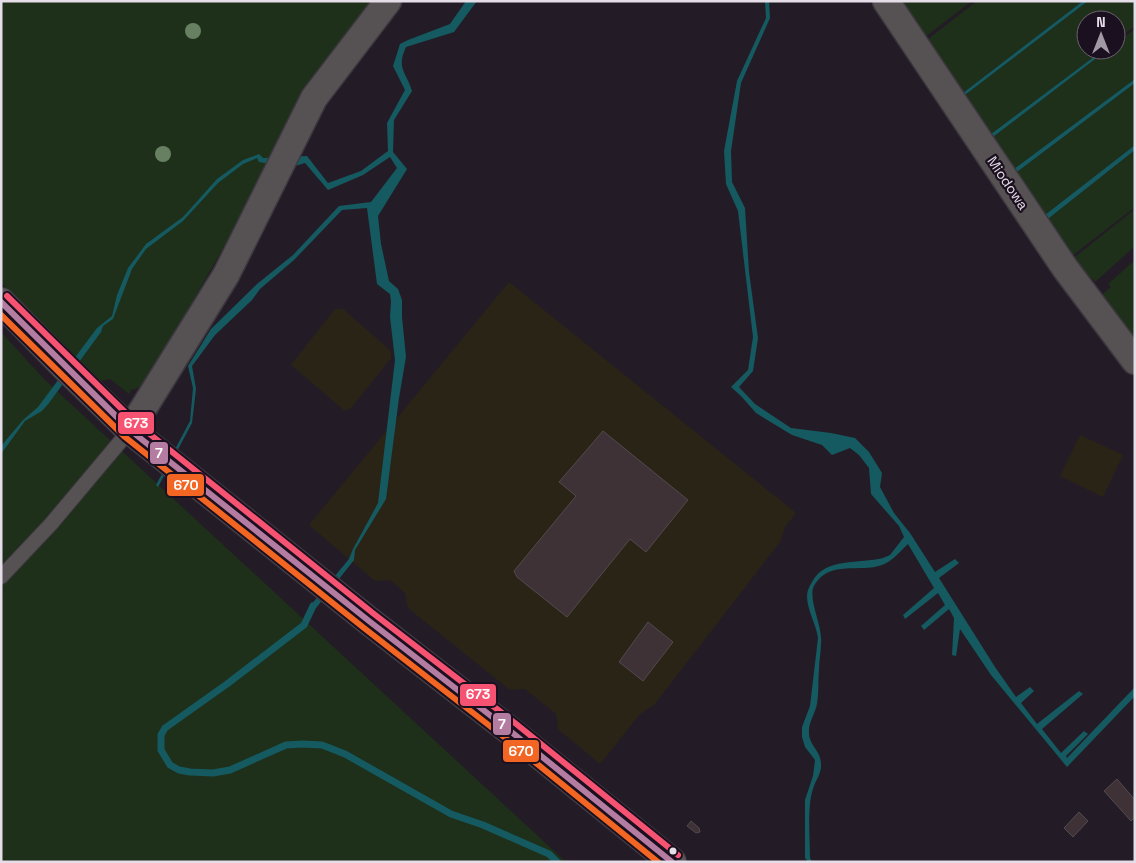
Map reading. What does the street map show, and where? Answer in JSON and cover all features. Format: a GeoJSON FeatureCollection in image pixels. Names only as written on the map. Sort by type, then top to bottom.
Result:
{"type":"FeatureCollection","features":[{"type":"Feature","properties":{"kind":"main road"},"geometry":{"type":"LineString","coordinates":[[1,302],[130,430],[509,730],[672,862]]}},
{"type":"Feature","properties":{"kind":"street"},"geometry":{"type":"LineString","coordinates":[[130,430],[226,274],[314,98],[388,1]]}},
{"type":"Feature","properties":{"kind":"street","name":"Miodowa"},"geometry":{"type":"LineString","coordinates":[[886,1],[1065,268],[1135,361]]}},
{"type":"Feature","properties":{"kind":"lane"},"geometry":{"type":"LineString","coordinates":[[1,577],[51,524],[130,430]]}},
{"type":"Feature","properties":{"kind":"shaded area"},"geometry":{"type":"Polygon","coordinates":[[[509,282],[796,513],[785,527],[780,542],[654,705],[640,714],[600,764],[558,729],[556,714],[525,689],[510,690],[408,608],[405,593],[390,580],[375,581],[309,525],[509,282]]]}},
{"type":"Feature","properties":{"kind":"shaded area"},"geometry":{"type":"Polygon","coordinates":[[[335,309],[343,309],[391,351],[391,358],[351,408],[345,411],[291,365],[335,309]]]}},
{"type":"Feature","properties":{"kind":"shaded area"},"geometry":{"type":"Polygon","coordinates":[[[1080,435],[1123,455],[1103,497],[1060,476],[1080,435]]]}},
{"type":"Feature","properties":{"kind":"green space"},"geometry":{"type":"Polygon","coordinates":[[[1,1],[381,1],[308,101],[148,379],[141,386],[132,389],[129,394],[110,379],[100,381],[1,283],[1,1]]]}},
{"type":"Feature","properties":{"kind":"green space"},"geometry":{"type":"Polygon","coordinates":[[[894,1],[972,1],[921,40],[894,1]]]}},
{"type":"Feature","properties":{"kind":"green space"},"geometry":{"type":"Polygon","coordinates":[[[977,1],[1083,1],[959,96],[923,43],[977,1]]]}},
{"type":"Feature","properties":{"kind":"green space"},"geometry":{"type":"Polygon","coordinates":[[[1088,1],[1135,1],[1135,26],[1126,33],[1126,10],[1076,10],[1088,1]]]}},
{"type":"Feature","properties":{"kind":"green space"},"geometry":{"type":"Polygon","coordinates":[[[1076,10],[1076,60],[1090,60],[987,137],[961,98],[1076,10]]]}},
{"type":"Feature","properties":{"kind":"green space"},"geometry":{"type":"Polygon","coordinates":[[[1135,29],[1135,79],[1010,172],[989,140],[1094,60],[1126,60],[1126,36],[1135,29]]]}},
{"type":"Feature","properties":{"kind":"green space"},"geometry":{"type":"Polygon","coordinates":[[[1135,83],[1135,145],[1041,218],[1013,175],[1135,83]]]}},
{"type":"Feature","properties":{"kind":"green space"},"geometry":{"type":"Polygon","coordinates":[[[1135,150],[1135,207],[1068,259],[1044,222],[1135,150]]]}},
{"type":"Feature","properties":{"kind":"green space"},"geometry":{"type":"Polygon","coordinates":[[[1135,209],[1135,246],[1095,282],[1092,278],[1087,283],[1070,261],[1135,209]]]}},
{"type":"Feature","properties":{"kind":"green space"},"geometry":{"type":"Polygon","coordinates":[[[1135,260],[1135,354],[1096,300],[1111,287],[1108,284],[1135,260]]]}},
{"type":"Feature","properties":{"kind":"green space"},"geometry":{"type":"Polygon","coordinates":[[[1,332],[45,380],[566,862],[1,862],[1,332]]]}},
{"type":"Feature","properties":{"kind":"water"},"geometry":{"type":"Polygon","coordinates":[[[466,1],[477,1],[454,32],[406,47],[403,54],[403,70],[412,91],[394,120],[393,152],[407,169],[378,216],[381,244],[389,281],[398,289],[402,300],[406,357],[386,499],[355,550],[354,560],[316,608],[311,605],[349,559],[378,503],[395,360],[390,317],[390,294],[377,284],[367,208],[342,210],[294,260],[260,289],[252,300],[215,335],[192,366],[196,389],[192,423],[158,487],[156,485],[190,421],[193,388],[188,366],[211,329],[257,284],[293,255],[339,206],[371,202],[397,168],[390,157],[363,175],[328,190],[305,163],[292,167],[259,162],[257,158],[243,164],[218,183],[183,221],[146,249],[132,269],[113,319],[103,326],[101,332],[49,403],[42,411],[25,421],[1,454],[1,446],[23,420],[38,407],[97,328],[112,316],[117,295],[128,268],[146,244],[183,217],[217,179],[243,160],[259,154],[263,158],[307,156],[328,183],[361,171],[388,151],[387,123],[405,90],[393,66],[400,44],[450,24],[466,1]]]}},
{"type":"Feature","properties":{"kind":"water"},"geometry":{"type":"Polygon","coordinates":[[[765,1],[769,1],[770,18],[741,83],[731,151],[732,182],[745,208],[749,272],[758,338],[753,371],[739,387],[755,404],[791,428],[855,438],[869,452],[882,473],[880,487],[894,513],[910,533],[935,572],[955,559],[959,563],[939,578],[1016,697],[1030,687],[1034,691],[1021,703],[1037,724],[1079,691],[1083,694],[1042,729],[1061,753],[1084,731],[1088,734],[1066,756],[1067,758],[1135,687],[1135,696],[1067,767],[991,675],[960,629],[956,656],[952,655],[954,618],[949,609],[924,630],[921,626],[945,605],[938,593],[905,619],[903,615],[934,588],[908,544],[882,565],[846,568],[829,572],[815,584],[812,596],[820,628],[821,646],[818,700],[809,733],[819,755],[821,767],[810,804],[810,858],[812,862],[808,862],[805,858],[805,800],[813,776],[815,760],[805,747],[802,727],[810,706],[818,638],[808,606],[808,591],[818,574],[825,569],[844,563],[883,558],[890,555],[904,537],[899,526],[871,494],[869,468],[859,455],[850,448],[832,455],[822,445],[792,435],[756,413],[731,387],[748,370],[753,337],[738,211],[726,184],[724,151],[737,81],[766,18],[765,1]]]}},
{"type":"Feature","properties":{"kind":"water"},"geometry":{"type":"Polygon","coordinates":[[[1083,1],[1088,1],[961,98],[959,96],[1083,1]]]}},
{"type":"Feature","properties":{"kind":"water"},"geometry":{"type":"Polygon","coordinates":[[[1090,60],[1094,60],[989,140],[987,137],[1090,60]]]}},
{"type":"Feature","properties":{"kind":"water"},"geometry":{"type":"Polygon","coordinates":[[[1135,79],[1135,83],[1013,175],[1010,172],[1135,79]]]}},
{"type":"Feature","properties":{"kind":"water"},"geometry":{"type":"Polygon","coordinates":[[[1135,145],[1135,150],[1044,222],[1041,218],[1135,145]]]}},
{"type":"Feature","properties":{"kind":"building"},"geometry":{"type":"Polygon","coordinates":[[[603,431],[688,500],[646,552],[630,539],[567,617],[517,577],[514,571],[576,496],[559,482],[603,431]]]}},
{"type":"Feature","properties":{"kind":"building"},"geometry":{"type":"Polygon","coordinates":[[[648,622],[673,642],[643,681],[619,662],[648,622]]]}},
{"type":"Feature","properties":{"kind":"building"},"geometry":{"type":"Polygon","coordinates":[[[1117,779],[1135,800],[1135,817],[1131,821],[1104,791],[1117,779]]]}},
{"type":"Feature","properties":{"kind":"building"},"geometry":{"type":"Polygon","coordinates":[[[1079,812],[1088,821],[1073,837],[1064,828],[1079,812]]]}},
{"type":"Feature","properties":{"kind":"building"},"geometry":{"type":"Polygon","coordinates":[[[691,821],[699,828],[700,832],[696,833],[687,826],[691,821]]]}},
{"type":"Feature","properties":{"kind":"waterway"},"geometry":{"type":"LineString","coordinates":[[313,606],[304,625],[227,684],[165,728],[161,735],[161,750],[170,765],[179,770],[213,773],[230,770],[286,745],[322,745],[345,754],[451,814],[483,825],[549,854],[557,862]]}},
{"type":"Feature","properties":{"kind":"transit line","name":"673"},"geometry":{"type":"LineString","coordinates":[[7,296],[136,423],[374,614],[515,723],[678,855]]}},
{"type":"Feature","properties":{"kind":"transit line","name":"7"},"geometry":{"type":"LineString","coordinates":[[1,302],[130,430],[509,730],[672,862]]}},
{"type":"Feature","properties":{"kind":"transit line","name":"670"},"geometry":{"type":"LineString","coordinates":[[1,315],[125,437],[504,737],[658,862]]}}]}
